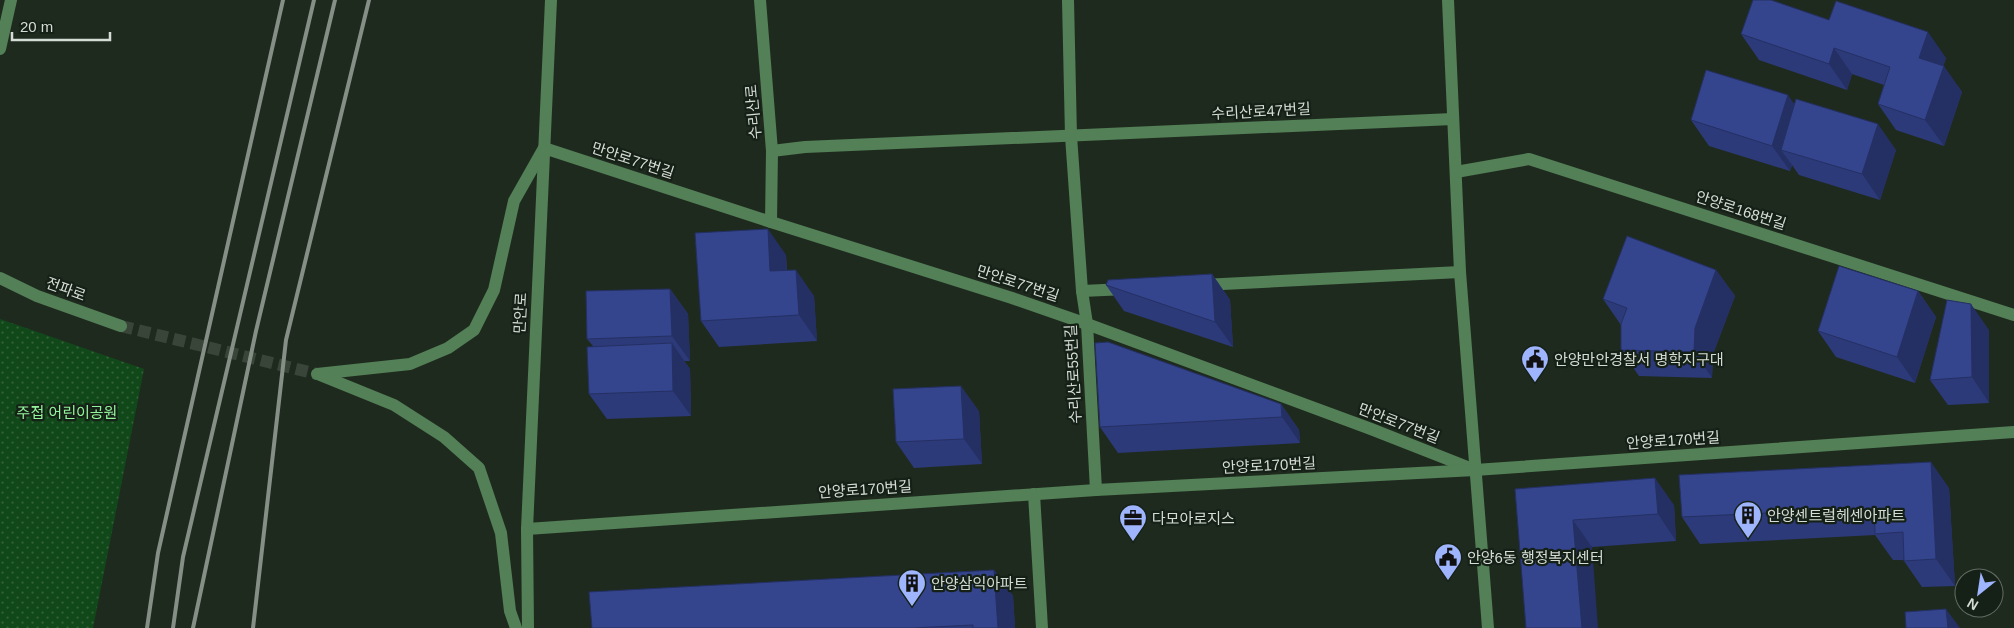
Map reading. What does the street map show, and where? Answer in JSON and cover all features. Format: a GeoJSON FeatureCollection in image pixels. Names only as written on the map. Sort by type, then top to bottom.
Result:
{"type":"FeatureCollection","features":[{"type":"Feature","properties":{"kind":"street"},"geometry":{"type":"LineString","coordinates":[[0,49],[11,0]]}},
{"type":"Feature","properties":{"kind":"street","name":"만안로"},"geometry":{"type":"LineString","coordinates":[[528,628],[526,529],[551,0]]}},
{"type":"Feature","properties":{"kind":"street","name":"수리산로"},"geometry":{"type":"LineString","coordinates":[[760,0],[772,150],[771,222]]}},
{"type":"Feature","properties":{"kind":"street","name":"수리산로55번길"},"geometry":{"type":"LineString","coordinates":[[1068,0],[1071,136],[1082,291],[1087,324],[1096,490]]}},
{"type":"Feature","properties":{"kind":"street"},"geometry":{"type":"LineString","coordinates":[[1448,0],[1460,272],[1474,470],[1488,628]]}},
{"type":"Feature","properties":{"kind":"street","name":"수리산로47번길"},"geometry":{"type":"LineString","coordinates":[[1071,136],[1453,118]]}},
{"type":"Feature","properties":{"kind":"street"},"geometry":{"type":"LineString","coordinates":[[772,150],[1071,136]]}},
{"type":"Feature","properties":{"kind":"street"},"geometry":{"type":"LineString","coordinates":[[516,628],[510,612],[501,533],[478,468],[444,437],[394,405],[318,374],[410,364],[448,348],[474,330],[494,290],[514,201],[544,148]]}},
{"type":"Feature","properties":{"kind":"street","name":"만안로77번길"},"geometry":{"type":"LineString","coordinates":[[544,148],[1012,298],[1371,429],[1474,470]]}},
{"type":"Feature","properties":{"kind":"street","name":"안양로168번길"},"geometry":{"type":"LineString","coordinates":[[1456,172],[1529,159],[2014,315]]}},
{"type":"Feature","properties":{"kind":"street"},"geometry":{"type":"LineString","coordinates":[[1191,286],[1460,272]]}},
{"type":"Feature","properties":{"kind":"street","name":"전파로"},"geometry":{"type":"LineString","coordinates":[[0,278],[37,296],[121,326]]}},
{"type":"Feature","properties":{"kind":"street"},"geometry":{"type":"LineString","coordinates":[[1082,291],[1142,288]]}},
{"type":"Feature","properties":{"kind":"street","name":"안양로170번길"},"geometry":{"type":"LineString","coordinates":[[526,529],[1096,490],[1474,470],[2014,432]]}},
{"type":"Feature","properties":{"kind":"street"},"geometry":{"type":"LineString","coordinates":[[1034,494],[1042,628]]}},
{"type":"Feature","properties":{"kind":"green space","name":"주접 어린이공원"},"geometry":{"type":"Polygon","coordinates":[[[0,319],[144,369],[93,628],[0,628],[0,319]]]}},
{"type":"Feature","properties":{"kind":"building"},"geometry":{"type":"Polygon","coordinates":[[[1753,0],[1771,0],[1829,20],[1836,1],[1928,32],[1919,58],[1944,66],[1925,120],[1878,104],[1890,67],[1834,48],[1829,64],[1741,34],[1753,0]]]}},
{"type":"Feature","properties":{"kind":"building"},"geometry":{"type":"Polygon","coordinates":[[[1706,70],[1788,95],[1772,146],[1691,120],[1706,70]]]}},
{"type":"Feature","properties":{"kind":"building"},"geometry":{"type":"Polygon","coordinates":[[[1796,99],[1878,124],[1862,174],[1781,150],[1796,99]]]}},
{"type":"Feature","properties":{"kind":"building"},"geometry":{"type":"Polygon","coordinates":[[[768,229],[770,271],[796,270],[799,315],[701,321],[695,233],[768,229]]]}},
{"type":"Feature","properties":{"kind":"building"},"geometry":{"type":"Polygon","coordinates":[[[1627,236],[1716,270],[1695,328],[1694,352],[1621,350],[1621,324],[1627,308],[1603,299],[1627,236]]]}},
{"type":"Feature","properties":{"kind":"building"},"geometry":{"type":"Polygon","coordinates":[[[1839,266],[1918,291],[1897,357],[1818,331],[1839,266]]]}},
{"type":"Feature","properties":{"kind":"building"},"geometry":{"type":"Polygon","coordinates":[[[1212,274],[1215,322],[1106,285],[1108,280],[1212,274]]]}},
{"type":"Feature","properties":{"kind":"building"},"geometry":{"type":"Polygon","coordinates":[[[670,289],[672,336],[587,339],[586,291],[670,289]]]}},
{"type":"Feature","properties":{"kind":"building"},"geometry":{"type":"Polygon","coordinates":[[[1947,300],[1971,304],[1972,377],[1930,380],[1947,300]]]}},
{"type":"Feature","properties":{"kind":"building"},"geometry":{"type":"Polygon","coordinates":[[[1108,342],[1281,404],[1282,417],[1100,427],[1095,343],[1108,342]]]}},
{"type":"Feature","properties":{"kind":"building"},"geometry":{"type":"Polygon","coordinates":[[[672,343],[673,391],[589,394],[587,347],[672,343]]]}},
{"type":"Feature","properties":{"kind":"building"},"geometry":{"type":"Polygon","coordinates":[[[961,386],[964,439],[896,442],[893,389],[961,386]]]}},
{"type":"Feature","properties":{"kind":"building"},"geometry":{"type":"Polygon","coordinates":[[[1931,462],[1936,559],[1904,561],[1903,532],[1875,534],[1874,508],[1682,517],[1679,475],[1931,462]]]}},
{"type":"Feature","properties":{"kind":"building"},"geometry":{"type":"Polygon","coordinates":[[[1655,478],[1658,514],[1573,520],[1582,628],[1526,628],[1515,489],[1655,478]]]}},
{"type":"Feature","properties":{"kind":"building"},"geometry":{"type":"Polygon","coordinates":[[[994,570],[998,628],[973,628],[973,625],[913,628],[592,628],[589,592],[994,570]]]}},
{"type":"Feature","properties":{"kind":"building"},"geometry":{"type":"Polygon","coordinates":[[[1946,609],[1948,628],[1906,628],[1905,612],[1946,609]]]}},
{"type":"Feature","properties":{"kind":"tunnel"},"geometry":{"type":"LineString","coordinates":[[121,326],[317,374]]}},
{"type":"Feature","properties":{"kind":"railway"},"geometry":{"type":"LineString","coordinates":[[147,628],[158,553],[283,0]]}},
{"type":"Feature","properties":{"kind":"railway"},"geometry":{"type":"LineString","coordinates":[[173,628],[183,557],[314,0]]}},
{"type":"Feature","properties":{"kind":"railway"},"geometry":{"type":"LineString","coordinates":[[193,628],[256,331],[335,0]]}},
{"type":"Feature","properties":{"kind":"railway"},"geometry":{"type":"LineString","coordinates":[[253,628],[286,340],[369,0]]}},
{"type":"Feature","properties":{"kind":"place","name":"안양만안경찰서 명학지구대"},"geometry":{"type":"Point","coordinates":[1535,383]}},
{"type":"Feature","properties":{"kind":"place","name":"안양센트럴헤센아파트"},"geometry":{"type":"Point","coordinates":[1748,539]}},
{"type":"Feature","properties":{"kind":"place","name":"다모아로지스"},"geometry":{"type":"Point","coordinates":[1133,542]}},
{"type":"Feature","properties":{"kind":"place","name":"안양6동 행정복지센터"},"geometry":{"type":"Point","coordinates":[1448,581]}},
{"type":"Feature","properties":{"kind":"place","name":"안양삼익아파트"},"geometry":{"type":"Point","coordinates":[912,607]}}]}
